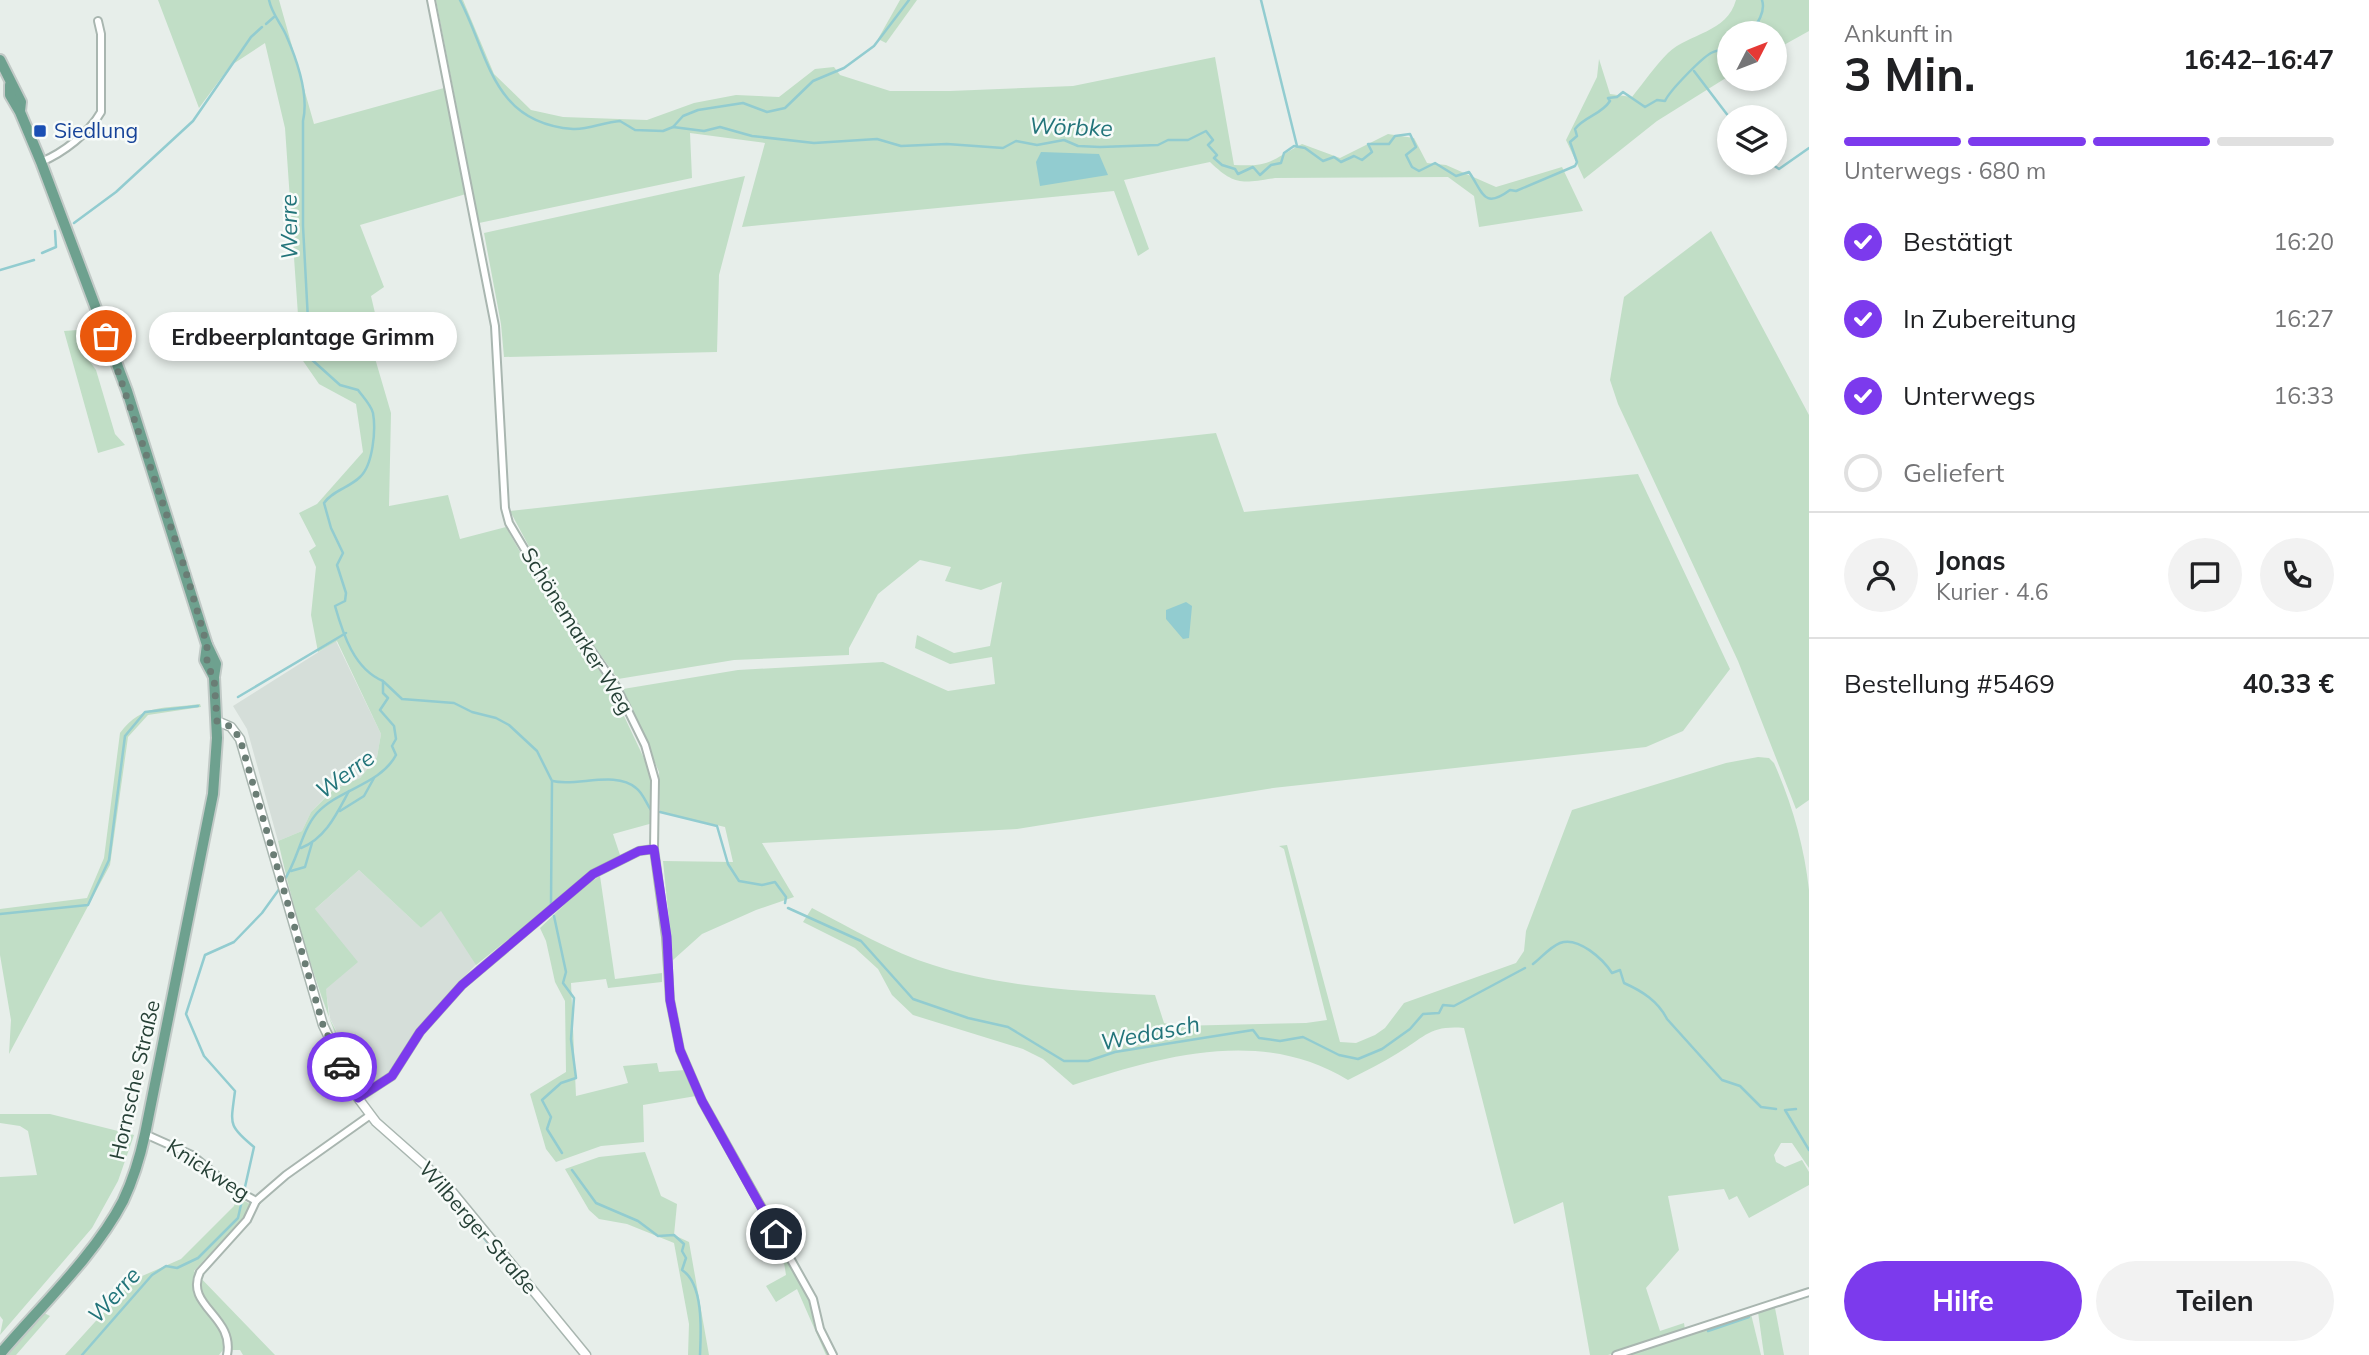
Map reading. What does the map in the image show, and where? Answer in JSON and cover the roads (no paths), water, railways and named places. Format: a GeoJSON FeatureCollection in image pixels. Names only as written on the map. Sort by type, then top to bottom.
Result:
{"type":"FeatureCollection","features":[{"type":"Feature","properties":{"kind":"main road"},"geometry":{"type":"LineString","coordinates":[[0,60],[10,85],[10,95],[20,111],[41,162],[114,357],[185,569],[207,645],[214,658],[217,721]]}},
{"type":"Feature","properties":{"kind":"main road","name":"Hornsche Straße"},"geometry":{"type":"LineString","coordinates":[[0,1354],[111,1222],[130,1184],[145,1134],[202,855],[215,776],[217,721]]}},
{"type":"Feature","properties":{"kind":"street","name":"Schönemarker Weg"},"geometry":{"type":"LineString","coordinates":[[431,0],[495,326],[505,508],[509,523],[543,580],[616,686],[645,745],[655,780],[654,849],[667,937],[670,1000],[680,1050],[702,1101],[813,1299],[820,1329],[833,1355]]}},
{"type":"Feature","properties":{"kind":"street"},"geometry":{"type":"LineString","coordinates":[[41,162],[64,148],[96,120],[101,111],[101,34],[98,21]]}},
{"type":"Feature","properties":{"kind":"street","name":"Wilberger Straße"},"geometry":{"type":"LineString","coordinates":[[217,721],[232,727],[240,739],[323,1025],[358,1098],[369,1116],[445,1183],[586,1355]]}},
{"type":"Feature","properties":{"kind":"street"},"geometry":{"type":"LineString","coordinates":[[358,1098],[392,1076],[420,1032],[462,985],[593,874],[639,851],[654,849]]}},
{"type":"Feature","properties":{"kind":"street","name":"Knickweg"},"geometry":{"type":"LineString","coordinates":[[145,1134],[192,1155],[256,1201],[286,1175],[369,1116]]}},
{"type":"Feature","properties":{"kind":"street"},"geometry":{"type":"LineString","coordinates":[[227,1355],[228,1334],[199,1297],[196,1280],[200,1272],[247,1220],[256,1201]]}},
{"type":"Feature","properties":{"kind":"street"},"geometry":{"type":"LineString","coordinates":[[1616,1355],[1809,1292]]}},
{"type":"Feature","properties":{"kind":"water"},"geometry":{"type":"Polygon","coordinates":[[[1041,152],[1099,154],[1108,175],[1040,186],[1036,162],[1041,152]]]}},
{"type":"Feature","properties":{"kind":"water"},"geometry":{"type":"Polygon","coordinates":[[[1186,602],[1192,606],[1189,638],[1183,639],[1166,619],[1166,610],[1186,602]]]}},
{"type":"Feature","properties":{"kind":"waterway","name":"Werre"},"geometry":{"type":"LineString","coordinates":[[269,0],[290,45],[303,89],[303,226],[310,358],[340,385],[358,390],[371,407],[374,420],[374,438],[364,472],[356,481],[324,503],[331,528],[343,553],[337,565],[346,593],[345,601],[335,606],[351,650],[364,668],[383,681],[383,693],[388,698],[380,710],[394,726],[396,739],[392,746],[396,755],[389,765],[317,813],[307,828],[283,882]]}},
{"type":"Feature","properties":{"kind":"waterway","name":"Wörbke"},"geometry":{"type":"LineString","coordinates":[[460,0],[497,83],[509,100],[525,114],[546,124],[579,129],[620,121],[635,130],[663,131],[673,127],[704,131],[720,127],[752,136],[814,143],[877,139],[901,146],[947,144],[1003,148],[1016,141],[1037,145],[1064,140],[1078,146],[1158,145],[1168,140],[1188,140],[1206,131],[1213,140],[1208,145],[1217,155],[1214,158],[1222,165],[1235,169],[1238,174],[1253,167],[1260,175],[1271,165],[1281,163],[1284,153],[1294,146],[1305,148],[1323,161],[1334,157],[1341,162],[1354,156],[1362,160],[1372,152],[1368,144],[1389,144],[1395,136],[1410,134],[1416,147],[1406,155],[1412,167],[1419,171],[1435,163],[1456,176],[1469,172],[1481,192],[1489,198],[1501,196],[1510,190],[1516,191],[1575,166],[1577,162],[1570,142],[1577,136],[1575,129],[1606,106],[1610,101],[1608,98],[1617,97],[1623,92],[1645,107],[1657,100],[1665,101],[1679,82],[1701,61],[1717,51]]}},
{"type":"Feature","properties":{"kind":"waterway"},"geometry":{"type":"LineString","coordinates":[[673,127],[683,116],[698,110],[743,103],[767,112],[785,108],[813,81],[844,68],[874,46],[909,0]]}},
{"type":"Feature","properties":{"kind":"waterway"},"geometry":{"type":"LineString","coordinates":[[1261,0],[1297,146]]}},
{"type":"Feature","properties":{"kind":"waterway","name":"Wörbke"},"geometry":{"type":"LineString","coordinates":[[1758,21],[1762,13],[1762,0]]}},
{"type":"Feature","properties":{"kind":"waterway"},"geometry":{"type":"LineString","coordinates":[[266,24],[274,17]]}},
{"type":"Feature","properties":{"kind":"waterway"},"geometry":{"type":"LineString","coordinates":[[74,223],[116,192],[193,121],[251,37],[262,27]]}},
{"type":"Feature","properties":{"kind":"waterway"},"geometry":{"type":"LineString","coordinates":[[1694,71],[1720,105]]}},
{"type":"Feature","properties":{"kind":"waterway"},"geometry":{"type":"LineString","coordinates":[[1787,163],[1809,148]]}},
{"type":"Feature","properties":{"kind":"waterway"},"geometry":{"type":"LineString","coordinates":[[42,253],[56,247],[55,231]]}},
{"type":"Feature","properties":{"kind":"waterway"},"geometry":{"type":"LineString","coordinates":[[0,270],[34,260]]}},
{"type":"Feature","properties":{"kind":"waterway"},"geometry":{"type":"LineString","coordinates":[[238,697],[346,633]]}},
{"type":"Feature","properties":{"kind":"waterway"},"geometry":{"type":"LineString","coordinates":[[384,682],[402,699],[454,703],[472,712],[496,718],[509,725],[537,751],[552,781],[551,904]]}},
{"type":"Feature","properties":{"kind":"waterway"},"geometry":{"type":"LineString","coordinates":[[0,914],[88,905],[109,860],[125,736],[145,712],[198,706]]}},
{"type":"Feature","properties":{"kind":"waterway"},"geometry":{"type":"LineString","coordinates":[[340,811],[364,796],[374,778]]}},
{"type":"Feature","properties":{"kind":"waterway","name":"Wedasch"},"geometry":{"type":"LineString","coordinates":[[553,781],[618,780],[636,788],[651,810]]}},
{"type":"Feature","properties":{"kind":"waterway"},"geometry":{"type":"LineString","coordinates":[[301,848],[310,844],[324,831],[349,791]]}},
{"type":"Feature","properties":{"kind":"waterway","name":"Wedasch"},"geometry":{"type":"LineString","coordinates":[[660,812],[717,826],[728,864],[739,881],[762,885],[775,882],[786,897],[785,903]]}},
{"type":"Feature","properties":{"kind":"waterway"},"geometry":{"type":"LineString","coordinates":[[291,871],[305,867],[312,843]]}},
{"type":"Feature","properties":{"kind":"waterway","name":"Werre"},"geometry":{"type":"LineString","coordinates":[[82,1355],[152,1275],[166,1266],[177,1268],[198,1258],[238,1218],[254,1147],[239,1134],[233,1123],[235,1091],[204,1056],[186,1014],[205,955],[234,942],[262,913],[280,888]]}},
{"type":"Feature","properties":{"kind":"waterway","name":"Wedasch"},"geometry":{"type":"LineString","coordinates":[[788,908],[861,941],[913,999],[968,1018],[1008,1027],[1064,1061],[1088,1061],[1115,1052],[1253,1030],[1259,1038],[1280,1041],[1303,1037],[1339,1055],[1358,1059],[1382,1049],[1410,1029],[1423,1014],[1439,1013],[1443,1005],[1454,1006],[1525,968]]}},
{"type":"Feature","properties":{"kind":"waterway"},"geometry":{"type":"LineString","coordinates":[[554,916],[566,972],[563,983],[574,998],[571,1039],[576,1078],[561,1083],[542,1100],[551,1117],[547,1129],[562,1153]]}},
{"type":"Feature","properties":{"kind":"waterway","name":"Wedasch"},"geometry":{"type":"LineString","coordinates":[[1533,964],[1560,943],[1574,943],[1589,950],[1603,961],[1612,973],[1620,970],[1624,983],[1654,1002],[1722,1080],[1740,1086],[1761,1107],[1776,1109]]}},
{"type":"Feature","properties":{"kind":"waterway"},"geometry":{"type":"LineString","coordinates":[[1786,1110],[1796,1109]]}},
{"type":"Feature","properties":{"kind":"waterway"},"geometry":{"type":"LineString","coordinates":[[1785,1110],[1809,1150]]}},
{"type":"Feature","properties":{"kind":"waterway"},"geometry":{"type":"LineString","coordinates":[[572,1170],[596,1203],[638,1221],[658,1236],[674,1235],[684,1244],[682,1251],[686,1258],[682,1270],[694,1286],[700,1309],[700,1355]]}},
{"type":"Feature","properties":{"kind":"waterway"},"geometry":{"type":"LineString","coordinates":[[472,1224],[505,1263]]}},
{"type":"Feature","properties":{"kind":"waterway"},"geometry":{"type":"LineString","coordinates":[[525,1287],[581,1355]]}},
{"type":"Feature","properties":{"kind":"waterway"},"geometry":{"type":"LineString","coordinates":[[1708,1331],[1749,1317]]}},
{"type":"Feature","properties":{"kind":"place","name":"Siedlung"},"geometry":{"type":"Point","coordinates":[40,131]}},
{"type":"Feature","properties":{"kind":"place","name":"Erdbeerplantage Grimm"},"geometry":{"type":"Point","coordinates":[106,336]}}]}
